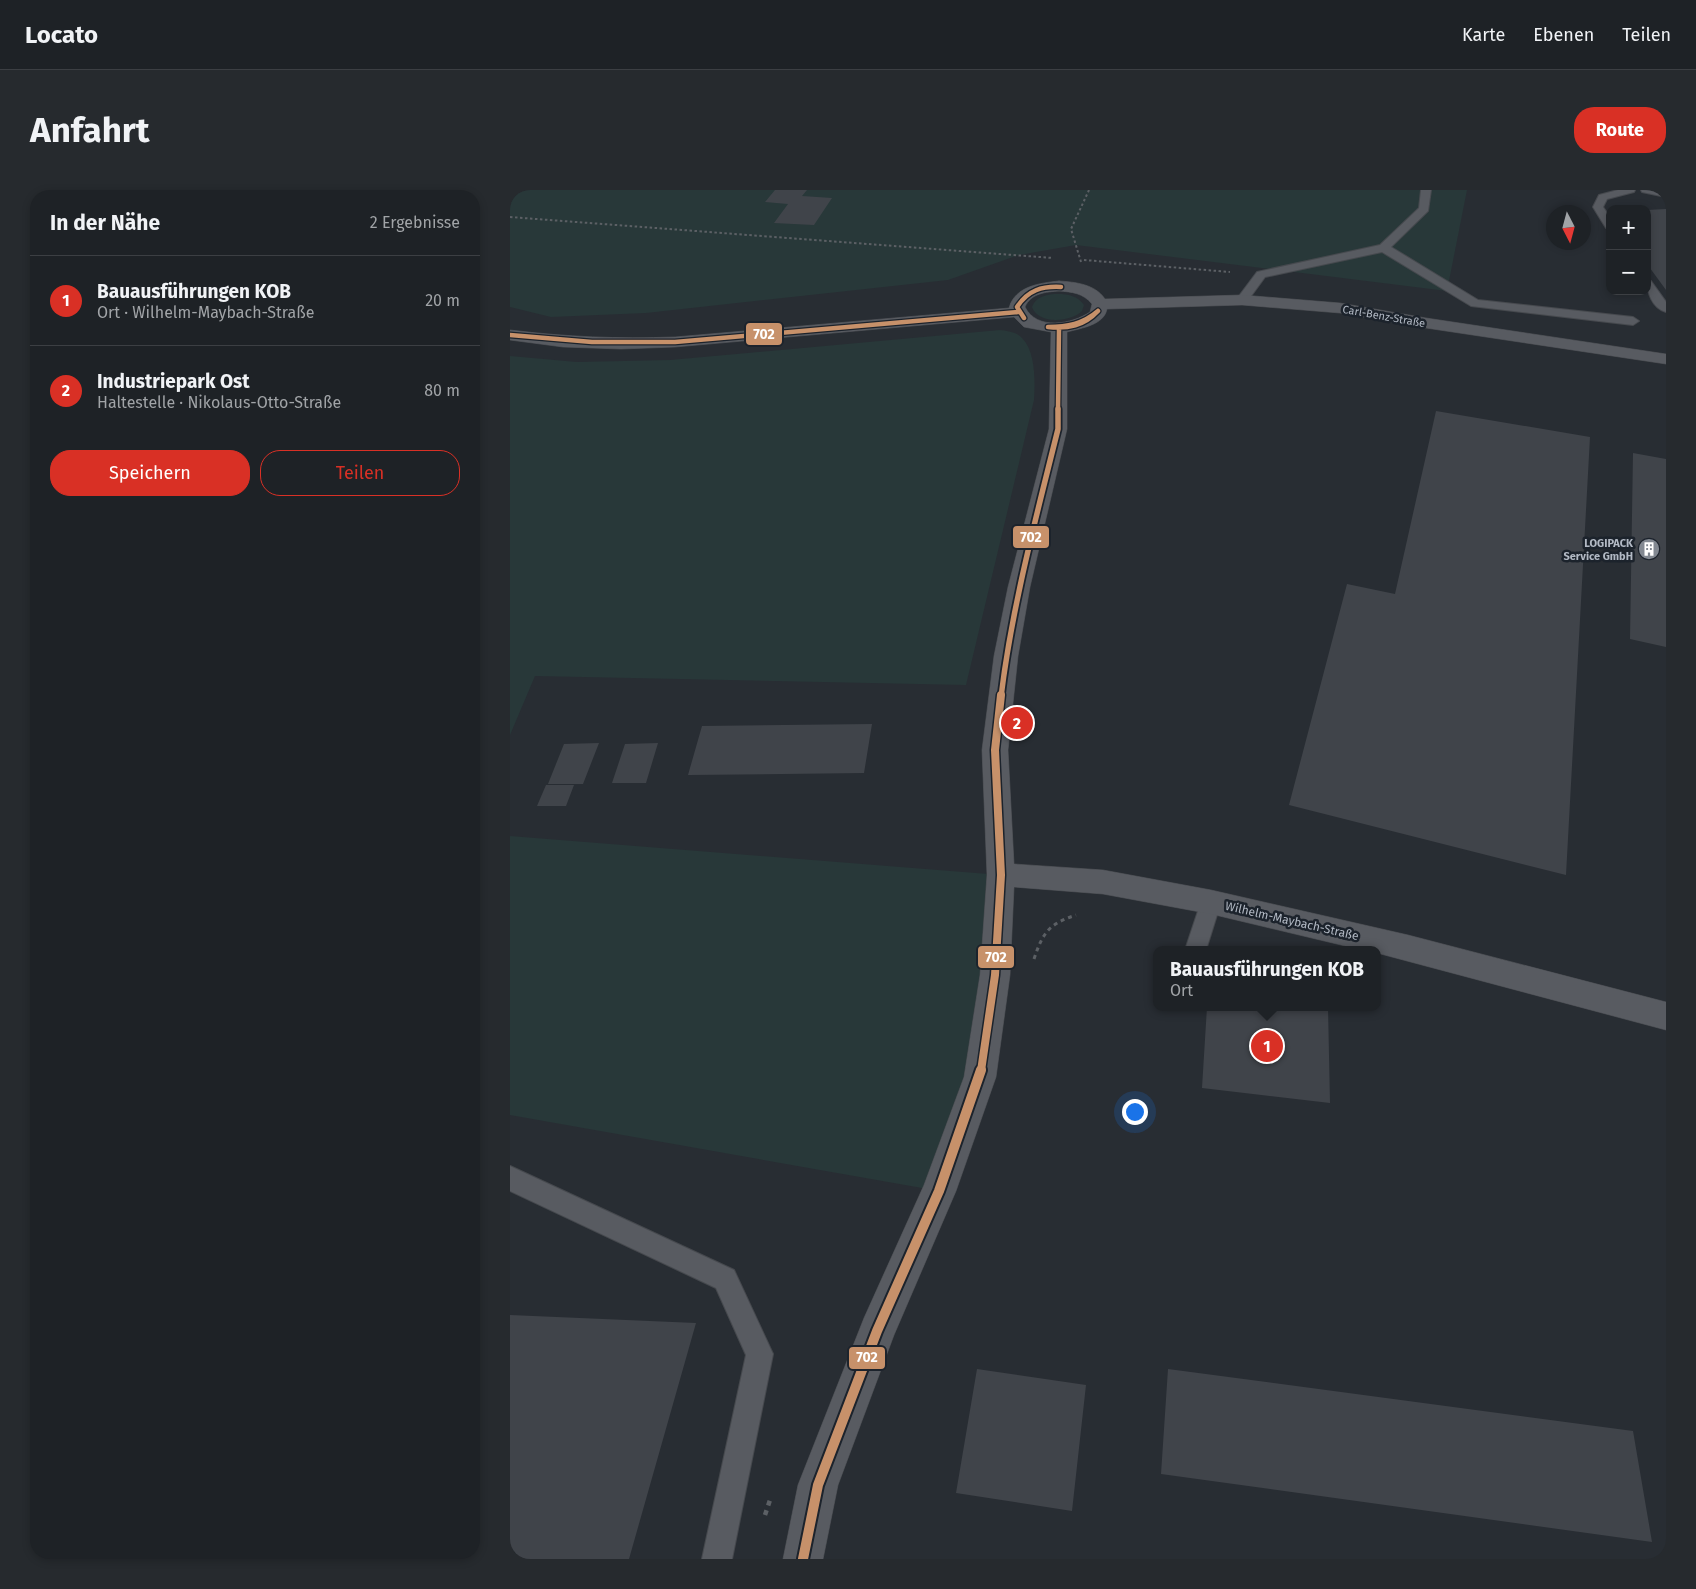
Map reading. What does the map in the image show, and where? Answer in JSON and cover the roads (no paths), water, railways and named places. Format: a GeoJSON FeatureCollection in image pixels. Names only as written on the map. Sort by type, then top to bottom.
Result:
{"type":"FeatureCollection","features":[{"type":"Feature","properties":{"kind":"street"},"geometry":{"type":"LineString","coordinates":[[1050,287],[1068,287],[1086,291],[1098,299],[1100,304],[1100,309],[1093,318],[1078,325],[1059,328],[1033,324],[1018,312],[1017,307],[1021,298],[1033,291],[1050,287]]}},
{"type":"Feature","properties":{"kind":"street","name":"Carl-Benz-Straße"},"geometry":{"type":"LineString","coordinates":[[1100,304],[1242,300],[1340,308],[1426,323],[1666,359]]}},
{"type":"Feature","properties":{"kind":"street"},"geometry":{"type":"LineString","coordinates":[[510,334],[563,342],[621,344],[675,342],[1018,312]]}},
{"type":"Feature","properties":{"kind":"street"},"geometry":{"type":"LineString","coordinates":[[803,1559],[818,1485],[877,1331],[939,1191],[980,1077],[995,975],[1001,875],[995,750],[1006,656],[1019,587],[1058,429],[1059,328]]}},
{"type":"Feature","properties":{"kind":"street","name":"Wilhelm-Maybach-Straße"},"geometry":{"type":"LineString","coordinates":[[1001,875],[1103,882],[1211,902],[1371,945]]}},
{"type":"Feature","properties":{"kind":"street","name":"Wilhelm-Maybach-Straße"},"geometry":{"type":"LineString","coordinates":[[1381,947],[1586,993],[1666,1016]]}},
{"type":"Feature","properties":{"kind":"lane"},"geometry":{"type":"LineString","coordinates":[[1242,300],[1261,274],[1384,248],[1424,209],[1426,190]]}},
{"type":"Feature","properties":{"kind":"lane"},"geometry":{"type":"LineString","coordinates":[[1606,220],[1598,207],[1602,197],[1630,190]]}},
{"type":"Feature","properties":{"kind":"lane"},"geometry":{"type":"LineString","coordinates":[[1646,190],[1666,194]]}},
{"type":"Feature","properties":{"kind":"lane"},"geometry":{"type":"LineString","coordinates":[[1384,248],[1474,303],[1633,321]]}},
{"type":"Feature","properties":{"kind":"lane"},"geometry":{"type":"LineString","coordinates":[[1651,289],[1662,306],[1666,308]]}},
{"type":"Feature","properties":{"kind":"lane"},"geometry":{"type":"LineString","coordinates":[[1196,946],[1211,902]]}},
{"type":"Feature","properties":{"kind":"lane"},"geometry":{"type":"LineString","coordinates":[[510,1178],[726,1279],[760,1354],[717,1559]]}},
{"type":"Feature","properties":{"kind":"place","name":"LOGIPACK Service GmbH"},"geometry":{"type":"Point","coordinates":[1649,549]}},
{"type":"Feature","properties":{"kind":"place","name":"Industriepark Ost"},"geometry":{"type":"Point","coordinates":[1017,723]}},
{"type":"Feature","properties":{"kind":"place","name":"Bauausführungen KOB"},"geometry":{"type":"Point","coordinates":[1267,1046]}}]}
